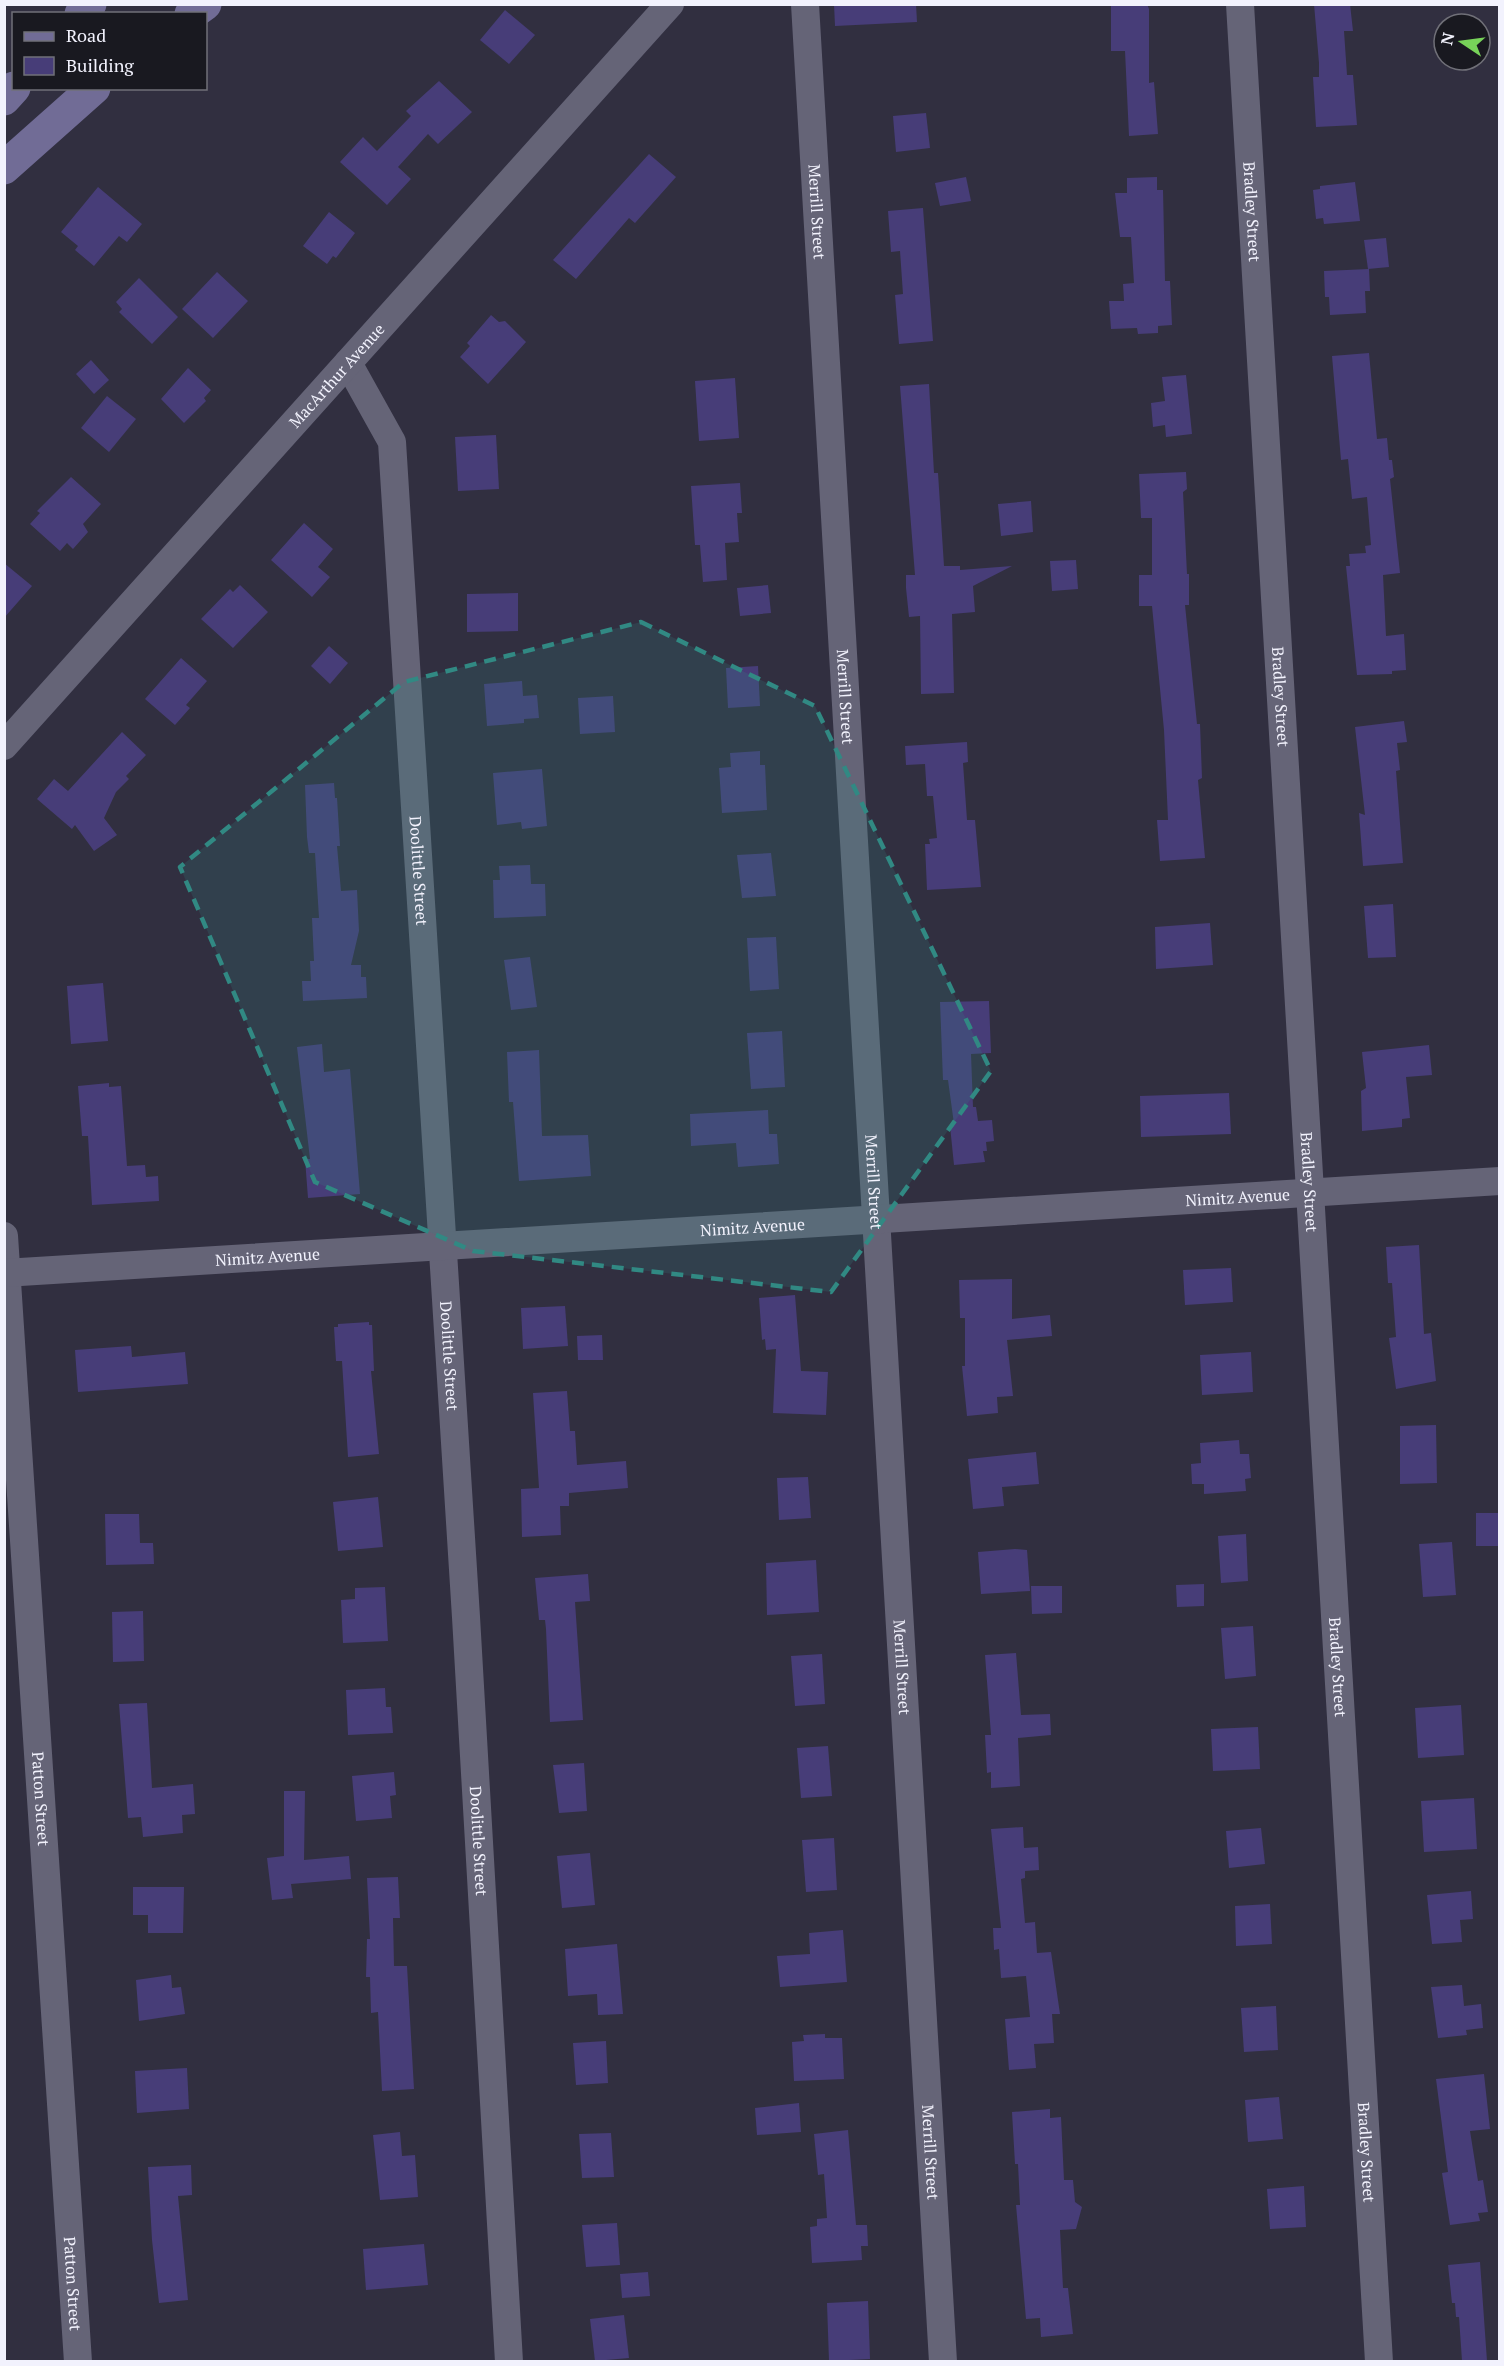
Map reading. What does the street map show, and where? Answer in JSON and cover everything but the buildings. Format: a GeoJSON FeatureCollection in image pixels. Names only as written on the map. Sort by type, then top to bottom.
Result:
{"type":"FeatureCollection","features":[{"type":"Feature","properties":{"kind":"main road"},"geometry":{"type":"LineString","coordinates":[[4,168],[92,90]]}},
{"type":"Feature","properties":{"kind":"street","name":"MacArthur Avenue"},"geometry":{"type":"LineString","coordinates":[[4,746],[670,4]]}},
{"type":"Feature","properties":{"kind":"street","name":"Merrill Street"},"geometry":{"type":"LineString","coordinates":[[805,4],[943,2361]]}},
{"type":"Feature","properties":{"kind":"street","name":"Bradley Street"},"geometry":{"type":"LineString","coordinates":[[1240,4],[1379,2361]]}},
{"type":"Feature","properties":{"kind":"street","name":"Doolittle Street"},"geometry":{"type":"LineString","coordinates":[[348,363],[392,442],[443,1247],[509,2361]]}},
{"type":"Feature","properties":{"kind":"street","name":"Nimitz Avenue"},"geometry":{"type":"LineString","coordinates":[[6,1273],[1500,1181]]}},
{"type":"Feature","properties":{"kind":"street","name":"Patton Street"},"geometry":{"type":"LineString","coordinates":[[4,1236],[78,2361]]}},
{"type":"Feature","properties":{"kind":"highlighted area"},"geometry":{"type":"Polygon","coordinates":[[[641,622],[815,706],[991,1071],[831,1292],[473,1251],[315,1182],[180,867],[404,682],[641,622]]]}}]}
